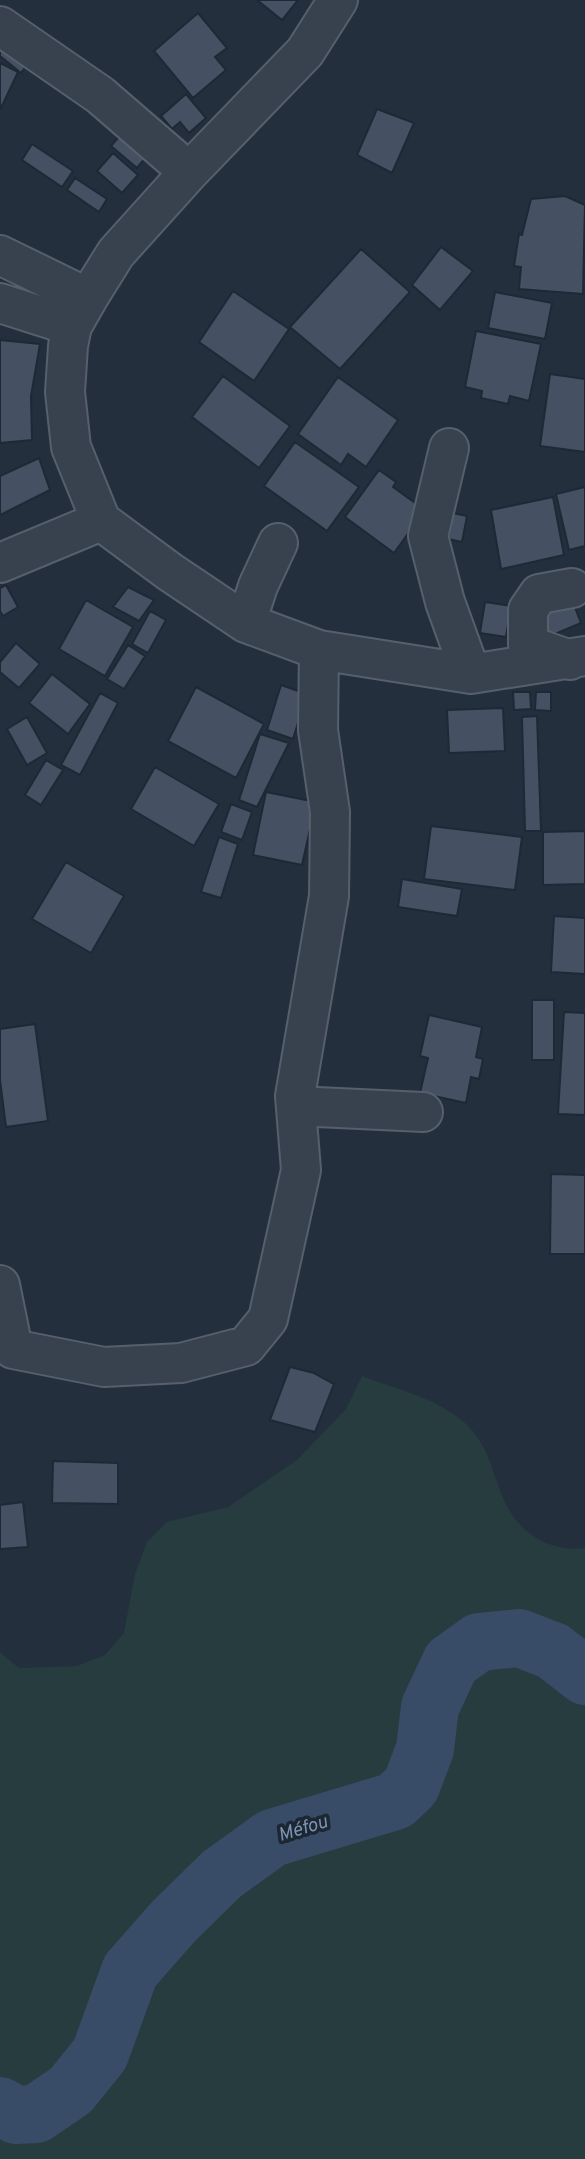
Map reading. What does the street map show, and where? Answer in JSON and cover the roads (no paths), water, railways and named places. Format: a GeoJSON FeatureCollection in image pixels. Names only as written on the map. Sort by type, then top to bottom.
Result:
{"type":"FeatureCollection","features":[{"type":"Feature","properties":{"kind":"street"},"geometry":{"type":"LineString","coordinates":[[338,0],[305,52],[189,172],[116,253],[80,312],[65,392],[71,447],[101,521],[246,623],[319,650],[471,674],[577,658]]}},
{"type":"Feature","properties":{"kind":"street"},"geometry":{"type":"LineString","coordinates":[[0,26],[100,95],[189,172]]}},
{"type":"Feature","properties":{"kind":"street"},"geometry":{"type":"LineString","coordinates":[[0,255],[80,312]]}},
{"type":"Feature","properties":{"kind":"street"},"geometry":{"type":"LineString","coordinates":[[0,303],[80,312]]}},
{"type":"Feature","properties":{"kind":"street"},"geometry":{"type":"LineString","coordinates":[[449,448],[428,536],[445,602],[471,674]]}},
{"type":"Feature","properties":{"kind":"street"},"geometry":{"type":"LineString","coordinates":[[0,563],[101,521]]}},
{"type":"Feature","properties":{"kind":"street"},"geometry":{"type":"LineString","coordinates":[[246,623],[258,586],[278,543]]}},
{"type":"Feature","properties":{"kind":"street"},"geometry":{"type":"LineString","coordinates":[[572,588],[539,594],[528,610],[528,645],[577,658]]}},
{"type":"Feature","properties":{"kind":"street"},"geometry":{"type":"LineString","coordinates":[[0,1285],[6,1356],[104,1367],[181,1363],[246,1346],[268,1319],[301,1170],[295,1096],[329,896],[330,812],[318,730],[319,650]]}},
{"type":"Feature","properties":{"kind":"street"},"geometry":{"type":"LineString","coordinates":[[296,1106],[423,1112]]}},
{"type":"Feature","properties":{"kind":"waterway","name":"Méfou"},"geometry":{"type":"LineString","coordinates":[[0,2106],[16,2115],[36,2114],[71,2090],[100,2054],[130,1971],[174,1921],[222,1874],[272,1838],[395,1801],[411,1786],[425,1749],[430,1707],[451,1662],[479,1642],[519,1638],[553,1651],[585,1676]]}}]}
